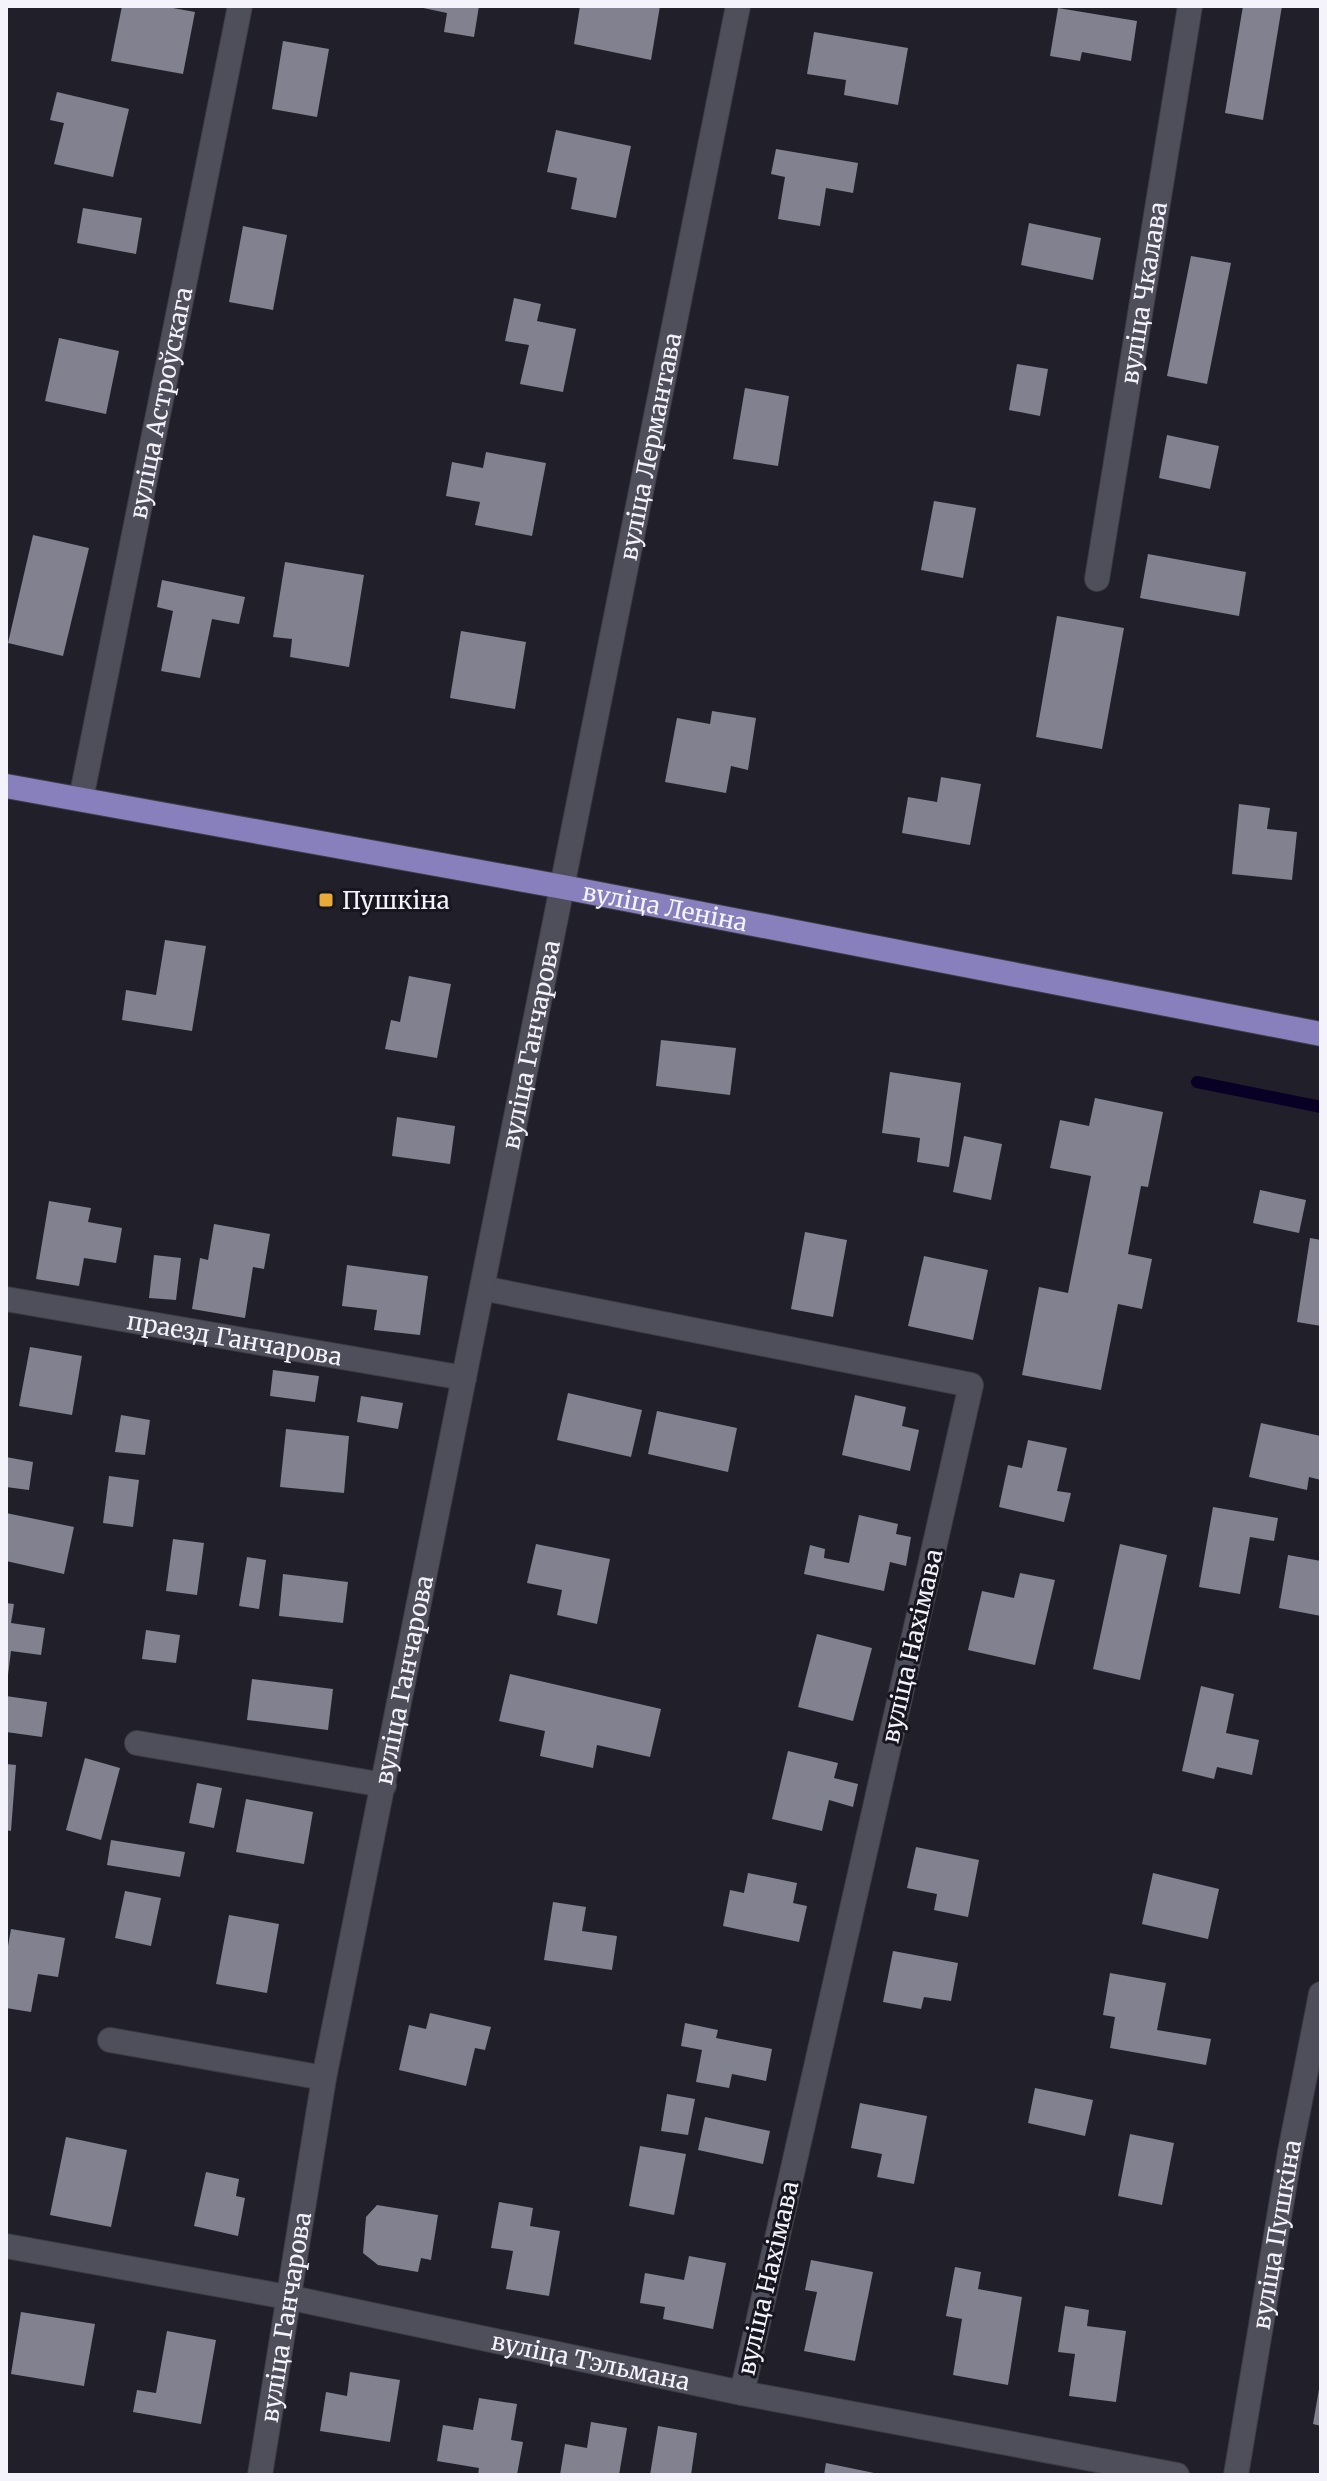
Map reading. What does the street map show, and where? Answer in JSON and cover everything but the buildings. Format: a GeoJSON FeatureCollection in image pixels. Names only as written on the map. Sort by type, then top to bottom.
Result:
{"type":"FeatureCollection","features":[{"type":"Feature","properties":{"kind":"main road","name":"вуліца Леніна"},"geometry":{"type":"LineString","coordinates":[[6,786],[563,887],[1321,1034]]}},
{"type":"Feature","properties":{"kind":"street","name":"вуліца Астроўскага"},"geometry":{"type":"LineString","coordinates":[[81,799],[240,6]]}},
{"type":"Feature","properties":{"kind":"street","name":"вуліца Лермантава"},"geometry":{"type":"LineString","coordinates":[[563,887],[738,6]]}},
{"type":"Feature","properties":{"kind":"street","name":"вуліца Чкалава"},"geometry":{"type":"LineString","coordinates":[[1097,579],[1190,6]]}},
{"type":"Feature","properties":{"kind":"street","name":"вуліца Ганчарова"},"geometry":{"type":"LineString","coordinates":[[260,2475],[324,2078],[563,887]]}},
{"type":"Feature","properties":{"kind":"street","name":"вуліца Нахімава"},"geometry":{"type":"LineString","coordinates":[[482,1288],[971,1385],[742,2393]]}},
{"type":"Feature","properties":{"kind":"street","name":"праезд Ганчарова"},"geometry":{"type":"LineString","coordinates":[[6,1299],[464,1378]]}},
{"type":"Feature","properties":{"kind":"street"},"geometry":{"type":"LineString","coordinates":[[137,1743],[384,1785]]}},
{"type":"Feature","properties":{"kind":"street","name":"вуліца Пушкіна"},"geometry":{"type":"LineString","coordinates":[[1236,2475],[1290,2152],[1321,1994]]}},
{"type":"Feature","properties":{"kind":"street"},"geometry":{"type":"LineString","coordinates":[[110,2040],[324,2078]]}},
{"type":"Feature","properties":{"kind":"street","name":"вуліца Тэльмана"},"geometry":{"type":"LineString","coordinates":[[6,2246],[287,2297],[742,2393],[1177,2475]]}},
{"type":"Feature","properties":{"kind":"waterway"},"geometry":{"type":"LineString","coordinates":[[1197,1082],[1321,1107]]}},
{"type":"Feature","properties":{"kind":"place","name":"Пушкіна"},"geometry":{"type":"Point","coordinates":[326,900]}}]}
